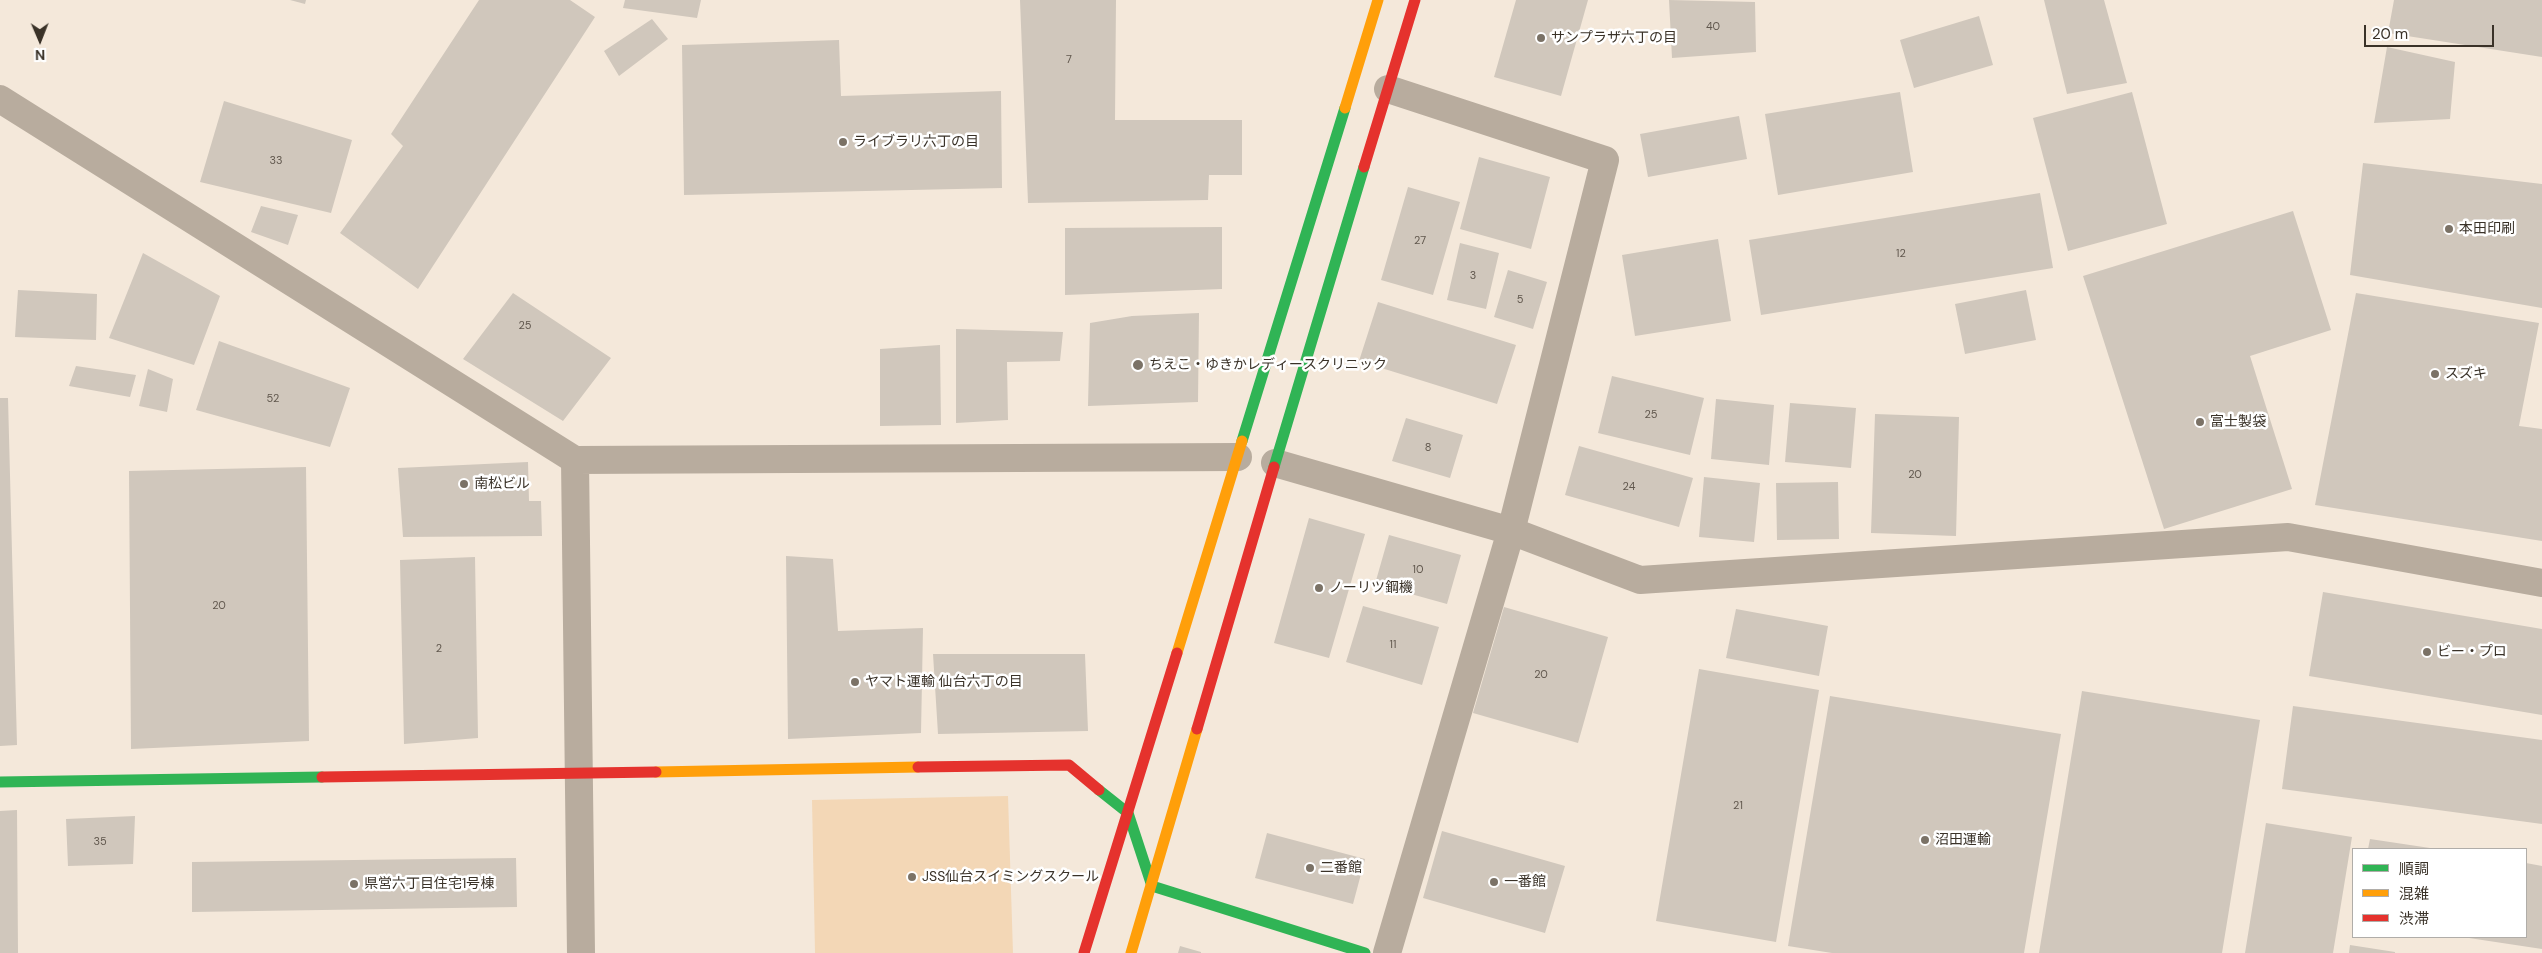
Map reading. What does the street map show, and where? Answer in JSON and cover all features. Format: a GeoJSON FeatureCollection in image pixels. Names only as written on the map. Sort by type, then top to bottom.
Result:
{"type":"FeatureCollection","features":[{"type":"Feature","properties":{"kind":"street"},"geometry":{"type":"LineString","coordinates":[[1084,953],[1378,0]]}},
{"type":"Feature","properties":{"kind":"street"},"geometry":{"type":"LineString","coordinates":[[1131,953],[1275,463],[1415,0]]}},
{"type":"Feature","properties":{"kind":"street"},"geometry":{"type":"LineString","coordinates":[[1387,953],[1511,531],[1605,160],[1388,89]]}},
{"type":"Feature","properties":{"kind":"street"},"geometry":{"type":"LineString","coordinates":[[0,99],[575,460],[1238,457]]}},
{"type":"Feature","properties":{"kind":"street"},"geometry":{"type":"LineString","coordinates":[[575,460],[581,953]]}},
{"type":"Feature","properties":{"kind":"street"},"geometry":{"type":"LineString","coordinates":[[1275,463],[1511,531],[1640,580],[2288,537],[2542,583]]}},
{"type":"Feature","properties":{"kind":"street"},"geometry":{"type":"LineString","coordinates":[[0,782],[1069,765],[1128,814],[1152,886]]}},
{"type":"Feature","properties":{"kind":"street"},"geometry":{"type":"LineString","coordinates":[[1152,886],[1365,953]]}},
{"type":"Feature","properties":{"kind":"shaded area","name":"JSS仙台スイミングスクール"},"geometry":{"type":"Polygon","coordinates":[[[1008,796],[1013,953],[815,953],[812,800],[1008,796]]]}},
{"type":"Feature","properties":{"kind":"building"},"geometry":{"type":"Polygon","coordinates":[[[290,0],[306,0],[305,4],[290,0]]]}},
{"type":"Feature","properties":{"kind":"building"},"geometry":{"type":"Polygon","coordinates":[[[479,0],[570,0],[595,17],[418,289],[340,233],[403,146],[391,134],[479,0]]]}},
{"type":"Feature","properties":{"kind":"building"},"geometry":{"type":"Polygon","coordinates":[[[625,0],[701,0],[697,18],[623,8],[625,0]]]}},
{"type":"Feature","properties":{"kind":"building"},"geometry":{"type":"Polygon","coordinates":[[[1020,0],[1116,0],[1115,120],[1242,120],[1242,175],[1209,175],[1208,200],[1028,203],[1020,0]]]}},
{"type":"Feature","properties":{"kind":"building","name":"サンプラザ六丁の目"},"geometry":{"type":"Polygon","coordinates":[[[1516,0],[1588,0],[1561,96],[1494,77],[1516,0]]]}},
{"type":"Feature","properties":{"kind":"building"},"geometry":{"type":"Polygon","coordinates":[[[1669,0],[1755,2],[1756,52],[1672,58],[1669,0]]]}},
{"type":"Feature","properties":{"kind":"building"},"geometry":{"type":"Polygon","coordinates":[[[2044,0],[2104,0],[2127,83],[2067,94],[2044,0]]]}},
{"type":"Feature","properties":{"kind":"building"},"geometry":{"type":"Polygon","coordinates":[[[2394,0],[2542,0],[2542,57],[2388,33],[2394,0]]]}},
{"type":"Feature","properties":{"kind":"building"},"geometry":{"type":"Polygon","coordinates":[[[1979,16],[1993,65],[1914,88],[1900,40],[1979,16]]]}},
{"type":"Feature","properties":{"kind":"building"},"geometry":{"type":"Polygon","coordinates":[[[652,19],[668,39],[619,76],[604,51],[652,19]]]}},
{"type":"Feature","properties":{"kind":"building","name":"ライブラリ六丁の目"},"geometry":{"type":"Polygon","coordinates":[[[839,40],[841,96],[1001,91],[1002,188],[684,195],[682,45],[839,40]]]}},
{"type":"Feature","properties":{"kind":"building"},"geometry":{"type":"Polygon","coordinates":[[[2387,47],[2455,62],[2450,119],[2374,123],[2387,47]]]}},
{"type":"Feature","properties":{"kind":"building"},"geometry":{"type":"Polygon","coordinates":[[[1900,92],[1913,172],[1778,195],[1765,114],[1900,92]]]}},
{"type":"Feature","properties":{"kind":"building"},"geometry":{"type":"Polygon","coordinates":[[[2132,92],[2167,224],[2068,251],[2033,118],[2132,92]]]}},
{"type":"Feature","properties":{"kind":"building"},"geometry":{"type":"Polygon","coordinates":[[[224,101],[352,140],[331,213],[200,182],[224,101]]]}},
{"type":"Feature","properties":{"kind":"building"},"geometry":{"type":"Polygon","coordinates":[[[1739,116],[1747,159],[1648,177],[1640,134],[1739,116]]]}},
{"type":"Feature","properties":{"kind":"building"},"geometry":{"type":"Polygon","coordinates":[[[1479,157],[1550,177],[1531,249],[1460,229],[1479,157]]]}},
{"type":"Feature","properties":{"kind":"building","name":"本田印刷"},"geometry":{"type":"Polygon","coordinates":[[[2363,163],[2542,184],[2542,308],[2350,275],[2363,163]]]}},
{"type":"Feature","properties":{"kind":"building"},"geometry":{"type":"Polygon","coordinates":[[[1408,187],[1460,202],[1433,295],[1381,280],[1408,187]]]}},
{"type":"Feature","properties":{"kind":"building"},"geometry":{"type":"Polygon","coordinates":[[[2040,193],[2053,268],[1761,315],[1749,240],[2040,193]]]}},
{"type":"Feature","properties":{"kind":"building"},"geometry":{"type":"Polygon","coordinates":[[[261,206],[298,215],[288,245],[251,232],[261,206]]]}},
{"type":"Feature","properties":{"kind":"building","name":"富士製袋"},"geometry":{"type":"Polygon","coordinates":[[[2293,211],[2331,330],[2250,356],[2292,489],[2164,529],[2083,276],[2293,211]]]}},
{"type":"Feature","properties":{"kind":"building"},"geometry":{"type":"Polygon","coordinates":[[[1222,227],[1222,289],[1065,295],[1065,228],[1222,227]]]}},
{"type":"Feature","properties":{"kind":"building"},"geometry":{"type":"Polygon","coordinates":[[[1718,239],[1731,321],[1635,336],[1622,255],[1718,239]]]}},
{"type":"Feature","properties":{"kind":"building"},"geometry":{"type":"Polygon","coordinates":[[[1460,243],[1499,253],[1486,309],[1447,300],[1460,243]]]}},
{"type":"Feature","properties":{"kind":"building"},"geometry":{"type":"Polygon","coordinates":[[[143,253],[220,296],[194,365],[109,338],[143,253]]]}},
{"type":"Feature","properties":{"kind":"building"},"geometry":{"type":"Polygon","coordinates":[[[1508,270],[1547,282],[1533,329],[1494,317],[1508,270]]]}},
{"type":"Feature","properties":{"kind":"building"},"geometry":{"type":"Polygon","coordinates":[[[18,290],[97,294],[96,340],[15,337],[18,290]]]}},
{"type":"Feature","properties":{"kind":"building"},"geometry":{"type":"Polygon","coordinates":[[[2026,290],[2036,340],[1965,354],[1955,304],[2026,290]]]}},
{"type":"Feature","properties":{"kind":"building"},"geometry":{"type":"Polygon","coordinates":[[[513,293],[611,358],[563,421],[463,359],[513,293]]]}},
{"type":"Feature","properties":{"kind":"building","name":"スズキ"},"geometry":{"type":"Polygon","coordinates":[[[2356,293],[2539,323],[2519,426],[2542,429],[2542,541],[2315,505],[2356,293]]]}},
{"type":"Feature","properties":{"kind":"building"},"geometry":{"type":"Polygon","coordinates":[[[1378,302],[1516,345],[1497,404],[1359,361],[1378,302]]]}},
{"type":"Feature","properties":{"kind":"building"},"geometry":{"type":"Polygon","coordinates":[[[1199,313],[1198,402],[1088,406],[1090,323],[1132,316],[1199,313]]]}},
{"type":"Feature","properties":{"kind":"building"},"geometry":{"type":"Polygon","coordinates":[[[956,329],[1063,332],[1060,361],[1007,362],[1008,420],[956,423],[956,329]]]}},
{"type":"Feature","properties":{"kind":"building"},"geometry":{"type":"Polygon","coordinates":[[[219,341],[350,388],[330,447],[196,410],[219,341]]]}},
{"type":"Feature","properties":{"kind":"building"},"geometry":{"type":"Polygon","coordinates":[[[940,345],[941,425],[880,426],[880,349],[940,345]]]}},
{"type":"Feature","properties":{"kind":"building"},"geometry":{"type":"Polygon","coordinates":[[[76,366],[136,375],[130,397],[69,386],[76,366]]]}},
{"type":"Feature","properties":{"kind":"building"},"geometry":{"type":"Polygon","coordinates":[[[148,369],[173,379],[167,412],[139,406],[148,369]]]}},
{"type":"Feature","properties":{"kind":"building"},"geometry":{"type":"Polygon","coordinates":[[[1612,376],[1704,398],[1690,455],[1598,433],[1612,376]]]}},
{"type":"Feature","properties":{"kind":"building"},"geometry":{"type":"Polygon","coordinates":[[[0,398],[8,398],[17,745],[0,746],[0,398]]]}},
{"type":"Feature","properties":{"kind":"building"},"geometry":{"type":"Polygon","coordinates":[[[1716,399],[1774,405],[1769,465],[1711,459],[1716,399]]]}},
{"type":"Feature","properties":{"kind":"building"},"geometry":{"type":"Polygon","coordinates":[[[1790,403],[1856,408],[1851,468],[1785,462],[1790,403]]]}},
{"type":"Feature","properties":{"kind":"building"},"geometry":{"type":"Polygon","coordinates":[[[1875,414],[1959,417],[1956,536],[1871,533],[1875,414]]]}},
{"type":"Feature","properties":{"kind":"building"},"geometry":{"type":"Polygon","coordinates":[[[1406,418],[1463,435],[1450,478],[1392,461],[1406,418]]]}},
{"type":"Feature","properties":{"kind":"building"},"geometry":{"type":"Polygon","coordinates":[[[1579,446],[1693,478],[1679,527],[1565,495],[1579,446]]]}},
{"type":"Feature","properties":{"kind":"building","name":"南松ビル"},"geometry":{"type":"Polygon","coordinates":[[[528,462],[529,501],[541,501],[542,536],[403,537],[398,468],[528,462]]]}},
{"type":"Feature","properties":{"kind":"building"},"geometry":{"type":"Polygon","coordinates":[[[306,467],[309,741],[131,749],[129,471],[306,467]]]}},
{"type":"Feature","properties":{"kind":"building"},"geometry":{"type":"Polygon","coordinates":[[[1704,477],[1760,483],[1754,542],[1699,537],[1704,477]]]}},
{"type":"Feature","properties":{"kind":"building"},"geometry":{"type":"Polygon","coordinates":[[[1838,482],[1839,539],[1777,540],[1776,483],[1838,482]]]}},
{"type":"Feature","properties":{"kind":"building","name":"ノーリツ鋼機"},"geometry":{"type":"Polygon","coordinates":[[[1309,518],[1365,534],[1329,658],[1274,643],[1309,518]]]}},
{"type":"Feature","properties":{"kind":"building"},"geometry":{"type":"Polygon","coordinates":[[[1389,535],[1461,555],[1447,604],[1375,584],[1389,535]]]}},
{"type":"Feature","properties":{"kind":"building","name":"ヤマト運輸 仙台六丁の目"},"geometry":{"type":"Polygon","coordinates":[[[786,556],[833,559],[838,631],[923,628],[921,733],[788,739],[786,556]]]}},
{"type":"Feature","properties":{"kind":"building"},"geometry":{"type":"Polygon","coordinates":[[[475,557],[478,738],[404,744],[400,560],[475,557]]]}},
{"type":"Feature","properties":{"kind":"building","name":"ビー・プロ"},"geometry":{"type":"Polygon","coordinates":[[[2323,592],[2542,629],[2542,715],[2309,676],[2323,592]]]}},
{"type":"Feature","properties":{"kind":"building"},"geometry":{"type":"Polygon","coordinates":[[[1363,606],[1439,627],[1422,685],[1346,662],[1363,606]]]}},
{"type":"Feature","properties":{"kind":"building"},"geometry":{"type":"Polygon","coordinates":[[[1504,607],[1608,637],[1578,743],[1473,713],[1504,607]]]}},
{"type":"Feature","properties":{"kind":"building"},"geometry":{"type":"Polygon","coordinates":[[[1736,609],[1828,626],[1819,676],[1726,658],[1736,609]]]}},
{"type":"Feature","properties":{"kind":"building"},"geometry":{"type":"Polygon","coordinates":[[[933,654],[1085,654],[1088,731],[938,734],[933,654]]]}},
{"type":"Feature","properties":{"kind":"building"},"geometry":{"type":"Polygon","coordinates":[[[1699,669],[1819,690],[1776,942],[1656,921],[1699,669]]]}},
{"type":"Feature","properties":{"kind":"building"},"geometry":{"type":"Polygon","coordinates":[[[2082,691],[2260,720],[2222,953],[2039,953],[2082,691]]]}},
{"type":"Feature","properties":{"kind":"building","name":"沼田運輸"},"geometry":{"type":"Polygon","coordinates":[[[1830,696],[2061,734],[2024,953],[1832,953],[1788,946],[1830,696]]]}},
{"type":"Feature","properties":{"kind":"building"},"geometry":{"type":"Polygon","coordinates":[[[2293,706],[2542,740],[2542,824],[2282,789],[2293,706]]]}},
{"type":"Feature","properties":{"kind":"building"},"geometry":{"type":"Polygon","coordinates":[[[17,810],[18,953],[0,953],[0,811],[17,810]]]}},
{"type":"Feature","properties":{"kind":"building"},"geometry":{"type":"Polygon","coordinates":[[[135,816],[133,864],[68,866],[66,819],[135,816]]]}},
{"type":"Feature","properties":{"kind":"building"},"geometry":{"type":"Polygon","coordinates":[[[2266,823],[2352,837],[2333,953],[2245,953],[2266,823]]]}},
{"type":"Feature","properties":{"kind":"building","name":"一番館"},"geometry":{"type":"Polygon","coordinates":[[[1442,831],[1565,866],[1545,933],[1423,898],[1442,831]]]}},
{"type":"Feature","properties":{"kind":"building","name":"二番館"},"geometry":{"type":"Polygon","coordinates":[[[1267,833],[1365,859],[1353,904],[1255,878],[1267,833]]]}},
{"type":"Feature","properties":{"kind":"building"},"geometry":{"type":"Polygon","coordinates":[[[2370,839],[2430,848],[2368,848],[2370,839]]]}},
{"type":"Feature","properties":{"kind":"building","name":"県営六丁目住宅1号棟"},"geometry":{"type":"Polygon","coordinates":[[[516,858],[517,907],[192,912],[192,862],[516,858]]]}},
{"type":"Feature","properties":{"kind":"building"},"geometry":{"type":"Polygon","coordinates":[[[2527,863],[2542,866],[2542,949],[2469,938],[2527,938],[2527,863]]]}},
{"type":"Feature","properties":{"kind":"building"},"geometry":{"type":"Polygon","coordinates":[[[2350,945],[2395,952],[2395,953],[2349,953],[2350,945]]]}},
{"type":"Feature","properties":{"kind":"building"},"geometry":{"type":"Polygon","coordinates":[[[1180,946],[1201,952],[1201,953],[1178,953],[1180,946]]]}},
{"type":"Feature","properties":{"kind":"traffic: fast"},"geometry":{"type":"LineString","coordinates":[[1242,441],[1345,108]]}},
{"type":"Feature","properties":{"kind":"traffic: fast"},"geometry":{"type":"LineString","coordinates":[[1274,467],[1364,167]]}},
{"type":"Feature","properties":{"kind":"traffic: fast"},"geometry":{"type":"LineString","coordinates":[[0,782],[322,777]]}},
{"type":"Feature","properties":{"kind":"traffic: fast"},"geometry":{"type":"LineString","coordinates":[[1099,790],[1128,813],[1152,886],[1365,953]]}},
{"type":"Feature","properties":{"kind":"traffic: slow"},"geometry":{"type":"LineString","coordinates":[[1345,108],[1378,0]]}},
{"type":"Feature","properties":{"kind":"traffic: slow"},"geometry":{"type":"LineString","coordinates":[[1177,653],[1242,441]]}},
{"type":"Feature","properties":{"kind":"traffic: slow"},"geometry":{"type":"LineString","coordinates":[[1131,953],[1197,729]]}},
{"type":"Feature","properties":{"kind":"traffic: slow"},"geometry":{"type":"LineString","coordinates":[[656,772],[918,767]]}},
{"type":"Feature","properties":{"kind":"traffic: jam"},"geometry":{"type":"LineString","coordinates":[[1364,167],[1415,0]]}},
{"type":"Feature","properties":{"kind":"traffic: jam"},"geometry":{"type":"LineString","coordinates":[[1197,729],[1274,467]]}},
{"type":"Feature","properties":{"kind":"traffic: jam"},"geometry":{"type":"LineString","coordinates":[[1084,953],[1177,653]]}},
{"type":"Feature","properties":{"kind":"traffic: jam"},"geometry":{"type":"LineString","coordinates":[[918,767],[1069,765],[1099,790]]}},
{"type":"Feature","properties":{"kind":"traffic: jam"},"geometry":{"type":"LineString","coordinates":[[322,777],[656,772]]}},
{"type":"Feature","properties":{"kind":"place","name":"サンプラザ六丁の目"},"geometry":{"type":"Point","coordinates":[1541,38]}},
{"type":"Feature","properties":{"kind":"place","name":"ライブラリ六丁の目"},"geometry":{"type":"Point","coordinates":[843,142]}},
{"type":"Feature","properties":{"kind":"place","name":"本田印刷"},"geometry":{"type":"Point","coordinates":[2449,229]}},
{"type":"Feature","properties":{"kind":"place","name":"ちえこ・ゆきかレディースクリニック"},"geometry":{"type":"Point","coordinates":[1138,365]}},
{"type":"Feature","properties":{"kind":"place","name":"スズキ"},"geometry":{"type":"Point","coordinates":[2435,374]}},
{"type":"Feature","properties":{"kind":"place","name":"富士製袋"},"geometry":{"type":"Point","coordinates":[2200,422]}},
{"type":"Feature","properties":{"kind":"place","name":"南松ビル"},"geometry":{"type":"Point","coordinates":[464,484]}},
{"type":"Feature","properties":{"kind":"place","name":"ノーリツ鋼機"},"geometry":{"type":"Point","coordinates":[1319,588]}},
{"type":"Feature","properties":{"kind":"place","name":"ビー・プロ"},"geometry":{"type":"Point","coordinates":[2427,652]}},
{"type":"Feature","properties":{"kind":"place","name":"ヤマト運輸 仙台六丁の目"},"geometry":{"type":"Point","coordinates":[855,682]}},
{"type":"Feature","properties":{"kind":"place","name":"沼田運輸"},"geometry":{"type":"Point","coordinates":[1925,840]}},
{"type":"Feature","properties":{"kind":"place","name":"二番館"},"geometry":{"type":"Point","coordinates":[1310,868]}},
{"type":"Feature","properties":{"kind":"place","name":"JSS仙台スイミングスクール"},"geometry":{"type":"Point","coordinates":[912,877]}},
{"type":"Feature","properties":{"kind":"place","name":"一番館"},"geometry":{"type":"Point","coordinates":[1494,882]}},
{"type":"Feature","properties":{"kind":"place","name":"県営六丁目住宅1号棟"},"geometry":{"type":"Point","coordinates":[354,884]}}]}
